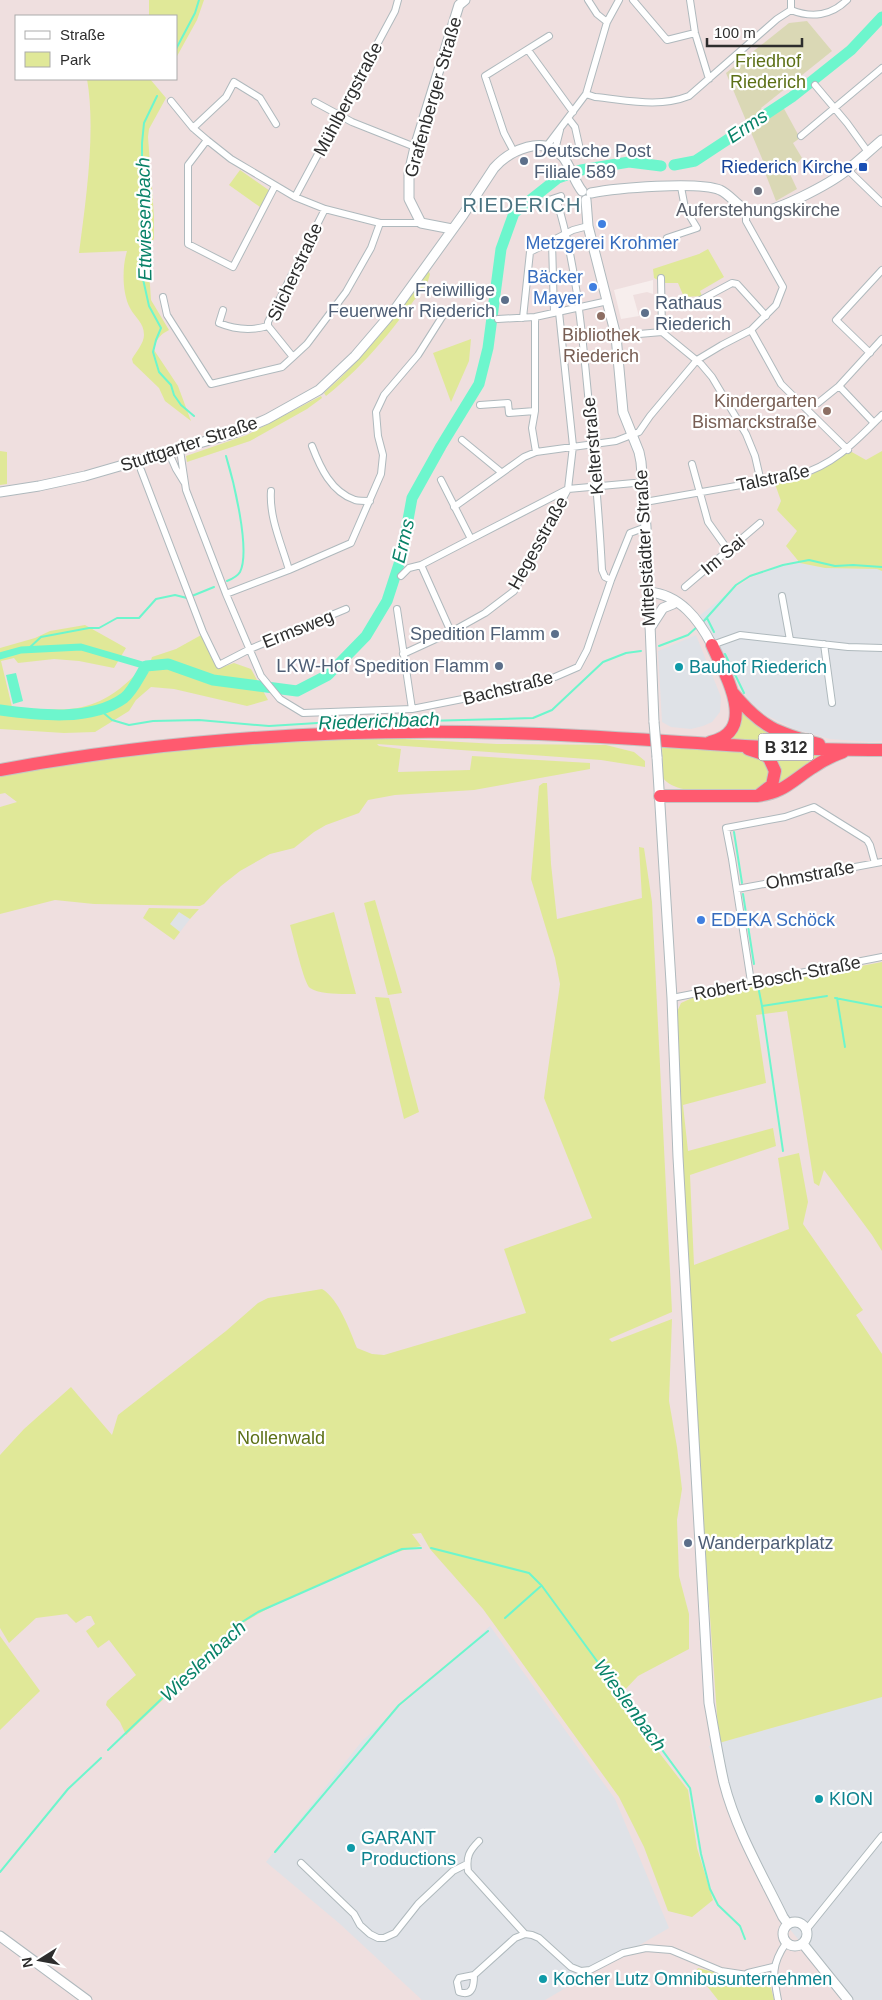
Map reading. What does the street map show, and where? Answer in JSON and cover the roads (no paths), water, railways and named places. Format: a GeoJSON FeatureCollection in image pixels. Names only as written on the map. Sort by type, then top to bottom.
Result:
{"type":"FeatureCollection","features":[{"type":"Feature","properties":{"kind":"highway"},"geometry":{"type":"LineString","coordinates":[[708,743],[719,739],[732,728],[736,720],[733,693],[712,645]]}},
{"type":"Feature","properties":{"kind":"highway"},"geometry":{"type":"LineString","coordinates":[[733,693],[757,719],[775,730],[846,750]]}},
{"type":"Feature","properties":{"kind":"highway","name":"B 312"},"geometry":{"type":"LineString","coordinates":[[0,770],[73,758],[197,742],[341,733],[512,733],[846,750],[882,750]]}},
{"type":"Feature","properties":{"kind":"highway"},"geometry":{"type":"LineString","coordinates":[[731,744],[763,754],[773,765],[774,778],[772,785],[757,796]]}},
{"type":"Feature","properties":{"kind":"highway"},"geometry":{"type":"LineString","coordinates":[[660,796],[757,796],[779,792],[818,764],[846,750]]}},
{"type":"Feature","properties":{"kind":"street","name":"Mühlbergstraße"},"geometry":{"type":"LineString","coordinates":[[295,197],[395,11],[398,0]]}},
{"type":"Feature","properties":{"kind":"street"},"geometry":{"type":"LineString","coordinates":[[588,0],[597,14],[607,22]]}},
{"type":"Feature","properties":{"kind":"street"},"geometry":{"type":"LineString","coordinates":[[619,0],[607,22],[586,94],[572,112],[550,148],[564,159],[584,192],[681,187],[719,189],[746,210],[757,212],[783,206],[848,170],[882,140]]}},
{"type":"Feature","properties":{"kind":"street"},"geometry":{"type":"LineString","coordinates":[[633,0],[667,40],[695,33]]}},
{"type":"Feature","properties":{"kind":"street"},"geometry":{"type":"LineString","coordinates":[[690,0],[695,33],[709,79]]}},
{"type":"Feature","properties":{"kind":"street"},"geometry":{"type":"LineString","coordinates":[[790,0],[791,10]]}},
{"type":"Feature","properties":{"kind":"street"},"geometry":{"type":"LineString","coordinates":[[586,94],[595,97],[663,103],[689,96],[777,18],[791,10],[808,15],[821,14],[836,9],[846,0]]}},
{"type":"Feature","properties":{"kind":"street","name":"Grafenberger Straße"},"geometry":{"type":"LineString","coordinates":[[420,223],[409,199],[408,189],[415,147],[461,2]]}},
{"type":"Feature","properties":{"kind":"street"},"geometry":{"type":"LineString","coordinates":[[514,152],[504,134],[485,76],[549,36]]}},
{"type":"Feature","properties":{"kind":"street"},"geometry":{"type":"LineString","coordinates":[[528,50],[572,112]]}},
{"type":"Feature","properties":{"kind":"street"},"geometry":{"type":"LineString","coordinates":[[800,136],[882,68]]}},
{"type":"Feature","properties":{"kind":"street"},"geometry":{"type":"LineString","coordinates":[[193,128],[226,97],[234,82],[260,98],[276,124]]}},
{"type":"Feature","properties":{"kind":"street"},"geometry":{"type":"LineString","coordinates":[[815,85],[835,107],[868,152]]}},
{"type":"Feature","properties":{"kind":"street"},"geometry":{"type":"LineString","coordinates":[[171,101],[193,128],[206,140],[231,159],[295,197],[325,209],[380,223],[420,223],[452,229]]}},
{"type":"Feature","properties":{"kind":"street"},"geometry":{"type":"LineString","coordinates":[[315,102],[352,122],[415,147]]}},
{"type":"Feature","properties":{"kind":"street"},"geometry":{"type":"LineString","coordinates":[[568,118],[575,127],[581,154]]}},
{"type":"Feature","properties":{"kind":"street"},"geometry":{"type":"LineString","coordinates":[[206,140],[188,165],[188,244],[233,267],[276,186]]}},
{"type":"Feature","properties":{"kind":"street","name":"Stuttgarter Straße"},"geometry":{"type":"LineString","coordinates":[[0,492],[40,486],[99,472],[234,433],[267,419],[319,390],[370,339],[396,308],[500,161],[522,148],[550,148]]}},
{"type":"Feature","properties":{"kind":"street"},"geometry":{"type":"LineString","coordinates":[[848,170],[881,201]]}},
{"type":"Feature","properties":{"kind":"street"},"geometry":{"type":"LineString","coordinates":[[667,238],[698,228],[685,208],[681,187]]}},
{"type":"Feature","properties":{"kind":"street","name":"Mittelstädter Straße"},"geometry":{"type":"LineString","coordinates":[[584,192],[588,226],[616,336],[623,412],[639,452],[645,502],[654,722],[672,998],[678,1157],[708,1703],[728,1793],[760,1870],[788,1924]]}},
{"type":"Feature","properties":{"kind":"street","name":"Kelterstraße"},"geometry":{"type":"LineString","coordinates":[[555,198],[568,234],[580,308],[598,486],[602,570],[605,577],[611,580]]}},
{"type":"Feature","properties":{"kind":"street","name":"Silcherstraße"},"geometry":{"type":"LineString","coordinates":[[293,358],[268,326],[268,322],[325,209]]}},
{"type":"Feature","properties":{"kind":"street"},"geometry":{"type":"LineString","coordinates":[[454,507],[501,472],[524,457],[536,452],[616,441],[639,432],[697,360],[751,330],[766,316],[776,305],[783,288],[746,221],[746,210]]}},
{"type":"Feature","properties":{"kind":"street"},"geometry":{"type":"LineString","coordinates":[[163,297],[167,315],[211,384],[282,367],[307,344],[346,292],[371,248],[380,223]]}},
{"type":"Feature","properties":{"kind":"street"},"geometry":{"type":"LineString","coordinates":[[522,318],[530,252],[573,230],[588,226]]}},
{"type":"Feature","properties":{"kind":"street","name":"Hegesstraße"},"geometry":{"type":"LineString","coordinates":[[404,654],[451,632],[485,613],[514,591],[568,489],[573,446],[557,312],[552,242]]}},
{"type":"Feature","properties":{"kind":"street"},"geometry":{"type":"LineString","coordinates":[[870,353],[836,320],[882,270]]}},
{"type":"Feature","properties":{"kind":"street"},"geometry":{"type":"LineString","coordinates":[[662,278],[662,332]]}},
{"type":"Feature","properties":{"kind":"street"},"geometry":{"type":"LineString","coordinates":[[693,304],[732,283],[737,284],[766,316]]}},
{"type":"Feature","properties":{"kind":"street"},"geometry":{"type":"LineString","coordinates":[[498,319],[535,317],[608,301]]}},
{"type":"Feature","properties":{"kind":"street"},"geometry":{"type":"LineString","coordinates":[[223,310],[219,323],[230,328],[254,330],[268,326]]}},
{"type":"Feature","properties":{"kind":"street"},"geometry":{"type":"LineString","coordinates":[[226,594],[289,570],[351,543],[381,474],[383,455],[378,436],[376,412],[384,395],[418,355],[442,317]]}},
{"type":"Feature","properties":{"kind":"street"},"geometry":{"type":"LineString","coordinates":[[535,317],[535,411],[532,428],[536,452]]}},
{"type":"Feature","properties":{"kind":"street"},"geometry":{"type":"LineString","coordinates":[[751,330],[781,384],[848,450]]}},
{"type":"Feature","properties":{"kind":"street"},"geometry":{"type":"LineString","coordinates":[[616,336],[662,332],[697,360],[712,377],[746,434],[754,454],[761,482]]}},
{"type":"Feature","properties":{"kind":"street"},"geometry":{"type":"LineString","coordinates":[[818,403],[838,386],[882,339]]}},
{"type":"Feature","properties":{"kind":"street"},"geometry":{"type":"LineString","coordinates":[[838,386],[874,423]]}},
{"type":"Feature","properties":{"kind":"street"},"geometry":{"type":"LineString","coordinates":[[480,405],[508,403],[509,413],[535,411]]}},
{"type":"Feature","properties":{"kind":"street","name":"Talstraße"},"geometry":{"type":"LineString","coordinates":[[645,502],[798,475],[817,469],[848,450],[882,415]]}},
{"type":"Feature","properties":{"kind":"street"},"geometry":{"type":"LineString","coordinates":[[462,440],[501,472]]}},
{"type":"Feature","properties":{"kind":"street"},"geometry":{"type":"LineString","coordinates":[[312,446],[319,465],[334,487],[355,500],[370,501]]}},
{"type":"Feature","properties":{"kind":"street","name":"Bachstraße"},"geometry":{"type":"LineString","coordinates":[[180,450],[184,482]]}},
{"type":"Feature","properties":{"kind":"street","name":"Bachstraße"},"geometry":{"type":"LineString","coordinates":[[169,453],[184,482],[226,594],[261,676],[280,699],[303,713],[412,709],[523,687],[555,677],[578,667],[587,650],[611,580],[630,533],[646,527]]}},
{"type":"Feature","properties":{"kind":"street"},"geometry":{"type":"LineString","coordinates":[[692,464],[708,522],[728,550]]}},
{"type":"Feature","properties":{"kind":"street"},"geometry":{"type":"LineString","coordinates":[[141,470],[203,632],[219,665],[250,649]]}},
{"type":"Feature","properties":{"kind":"street"},"geometry":{"type":"LineString","coordinates":[[441,480],[471,539]]}},
{"type":"Feature","properties":{"kind":"street"},"geometry":{"type":"LineString","coordinates":[[401,576],[409,568],[421,564],[568,489],[634,483]]}},
{"type":"Feature","properties":{"kind":"street"},"geometry":{"type":"LineString","coordinates":[[271,491],[272,515],[289,570]]}},
{"type":"Feature","properties":{"kind":"street","name":"Im Sai"},"geometry":{"type":"LineString","coordinates":[[685,587],[760,523]]}},
{"type":"Feature","properties":{"kind":"street"},"geometry":{"type":"LineString","coordinates":[[421,564],[451,632]]}},
{"type":"Feature","properties":{"kind":"street"},"geometry":{"type":"LineString","coordinates":[[648,592],[668,596],[684,607],[704,630],[712,645],[740,635],[882,648]]}},
{"type":"Feature","properties":{"kind":"street"},"geometry":{"type":"LineString","coordinates":[[782,596],[790,640]]}},
{"type":"Feature","properties":{"kind":"street"},"geometry":{"type":"LineString","coordinates":[[649,604],[673,604],[684,607]]}},
{"type":"Feature","properties":{"kind":"street"},"geometry":{"type":"LineString","coordinates":[[650,629],[663,608],[673,604]]}},
{"type":"Feature","properties":{"kind":"street","name":"Ermsweg"},"geometry":{"type":"LineString","coordinates":[[250,649],[346,609]]}},
{"type":"Feature","properties":{"kind":"street"},"geometry":{"type":"LineString","coordinates":[[397,609],[412,709]]}},
{"type":"Feature","properties":{"kind":"street"},"geometry":{"type":"LineString","coordinates":[[824,644],[832,703]]}},
{"type":"Feature","properties":{"kind":"street"},"geometry":{"type":"LineString","coordinates":[[751,982],[726,828],[786,817],[814,807],[867,840],[878,862]]}},
{"type":"Feature","properties":{"kind":"street","name":"Ohmstraße"},"geometry":{"type":"LineString","coordinates":[[737,889],[878,862]]}},
{"type":"Feature","properties":{"kind":"street","name":"Robert-Bosch-Straße"},"geometry":{"type":"LineString","coordinates":[[672,998],[882,957]]}},
{"type":"Feature","properties":{"kind":"street"},"geometry":{"type":"LineString","coordinates":[[786,1943],[796,1946],[802,1944],[807,1935],[806,1930],[882,1836]]}},
{"type":"Feature","properties":{"kind":"street"},"geometry":{"type":"LineString","coordinates":[[479,1841],[469,1852],[468,1871],[525,1934]]}},
{"type":"Feature","properties":{"kind":"street"},"geometry":{"type":"LineString","coordinates":[[301,1863],[354,1914],[360,1925],[378,1938],[391,1936],[395,1933],[418,1904],[453,1871],[467,1864]]}},
{"type":"Feature","properties":{"kind":"street"},"geometry":{"type":"LineString","coordinates":[[786,1943],[783,1932],[788,1924],[796,1922],[806,1930]]}},
{"type":"Feature","properties":{"kind":"street"},"geometry":{"type":"LineString","coordinates":[[474,1975],[514,1938],[525,1934],[539,1938],[571,1967],[581,1971],[590,1970],[623,1953],[646,1948],[671,1950],[721,1971],[774,1979]]}},
{"type":"Feature","properties":{"kind":"street"},"geometry":{"type":"LineString","coordinates":[[0,1936],[87,2000]]}},
{"type":"Feature","properties":{"kind":"street"},"geometry":{"type":"LineString","coordinates":[[778,2000],[774,1967],[779,1953],[786,1943]]}},
{"type":"Feature","properties":{"kind":"street"},"geometry":{"type":"LineString","coordinates":[[802,1944],[848,2000]]}},
{"type":"Feature","properties":{"kind":"street"},"geometry":{"type":"LineString","coordinates":[[746,1974],[774,1967]]}},
{"type":"Feature","properties":{"kind":"waterway"},"geometry":{"type":"LineString","coordinates":[[178,45],[195,13],[199,0]]}},
{"type":"Feature","properties":{"kind":"waterway","name":"Erms"},"geometry":{"type":"LineString","coordinates":[[674,165],[695,161],[792,97],[851,50],[882,17]]}},
{"type":"Feature","properties":{"kind":"waterway","name":"Ettwiesenbach"},"geometry":{"type":"LineString","coordinates":[[157,96],[144,123],[142,143],[142,172],[146,187],[147,230],[146,237],[141,245],[143,261],[141,270],[149,306],[161,328],[153,352],[159,372],[171,385],[174,395],[181,405],[194,416]]}},
{"type":"Feature","properties":{"kind":"waterway","name":"Erms"},"geometry":{"type":"LineString","coordinates":[[0,710],[47,715],[80,714],[96,711],[111,706],[124,698],[146,666],[168,664],[213,680],[297,691],[328,675],[366,636],[387,601],[401,558],[412,498],[479,384],[488,348],[501,249],[514,213],[558,178],[581,170],[629,162],[661,166]]}},
{"type":"Feature","properties":{"kind":"waterway","name":"Ettwiesenbach"},"geometry":{"type":"LineString","coordinates":[[226,456],[240,514],[243,548],[243,562],[240,572],[236,577],[227,581]]}},
{"type":"Feature","properties":{"kind":"waterway","name":"Riederichbach"},"geometry":{"type":"LineString","coordinates":[[702,623],[736,585],[750,576],[783,565],[809,560],[835,566],[882,567]]}},
{"type":"Feature","properties":{"kind":"waterway","name":"Ettwiesenbach"},"geometry":{"type":"LineString","coordinates":[[28,649],[41,637],[89,628],[99,628],[117,618],[139,618],[156,599],[175,595],[187,598],[214,587]]}},
{"type":"Feature","properties":{"kind":"waterway"},"geometry":{"type":"LineString","coordinates":[[707,618],[714,632]]}},
{"type":"Feature","properties":{"kind":"waterway","name":"Riederichbach"},"geometry":{"type":"LineString","coordinates":[[659,646],[688,635],[698,626]]}},
{"type":"Feature","properties":{"kind":"waterway"},"geometry":{"type":"LineString","coordinates":[[0,656],[21,650],[81,647],[146,666]]}},
{"type":"Feature","properties":{"kind":"waterway","name":"Riederichbach"},"geometry":{"type":"LineString","coordinates":[[100,710],[112,720],[129,725],[153,721],[199,720],[269,726],[350,721],[388,722],[533,718],[552,710],[603,662],[626,653],[641,651]]}},
{"type":"Feature","properties":{"kind":"waterway"},"geometry":{"type":"LineString","coordinates":[[725,654],[744,693]]}},
{"type":"Feature","properties":{"kind":"waterway"},"geometry":{"type":"LineString","coordinates":[[734,832],[742,883]]}},
{"type":"Feature","properties":{"kind":"waterway"},"geometry":{"type":"LineString","coordinates":[[743,894],[754,964]]}},
{"type":"Feature","properties":{"kind":"waterway"},"geometry":{"type":"LineString","coordinates":[[758,986],[762,1006],[827,996]]}},
{"type":"Feature","properties":{"kind":"waterway"},"geometry":{"type":"LineString","coordinates":[[835,998],[882,1007]]}},
{"type":"Feature","properties":{"kind":"waterway"},"geometry":{"type":"LineString","coordinates":[[837,998],[845,1047]]}},
{"type":"Feature","properties":{"kind":"waterway"},"geometry":{"type":"LineString","coordinates":[[762,1006],[783,1151]]}},
{"type":"Feature","properties":{"kind":"waterway","name":"Wieslenbach"},"geometry":{"type":"LineString","coordinates":[[108,1750],[242,1622],[258,1612],[385,1556],[402,1549],[421,1548]]}},
{"type":"Feature","properties":{"kind":"waterway","name":"Wieslenbach"},"geometry":{"type":"LineString","coordinates":[[431,1548],[529,1573],[542,1586],[690,1788],[701,1854],[710,1889],[718,1905],[740,1926],[745,1939]]}},
{"type":"Feature","properties":{"kind":"waterway"},"geometry":{"type":"LineString","coordinates":[[505,1618],[541,1586]]}},
{"type":"Feature","properties":{"kind":"waterway"},"geometry":{"type":"LineString","coordinates":[[275,1852],[399,1705],[488,1631]]}},
{"type":"Feature","properties":{"kind":"waterway","name":"Wieslenbach"},"geometry":{"type":"LineString","coordinates":[[0,1872],[68,1789],[101,1758]]}},
{"type":"Feature","properties":{"kind":"place","name":"Deutsche Post Filiale 589"},"geometry":{"type":"Point","coordinates":[524,161]}},
{"type":"Feature","properties":{"kind":"place","name":"Riederich Kirche"},"geometry":{"type":"Point","coordinates":[863,167]}},
{"type":"Feature","properties":{"kind":"place","name":"Auferstehungskirche"},"geometry":{"type":"Point","coordinates":[758,191]}},
{"type":"Feature","properties":{"kind":"place","name":"Metzgerei Krohmer"},"geometry":{"type":"Point","coordinates":[602,224]}},
{"type":"Feature","properties":{"kind":"place","name":"Bäcker Mayer"},"geometry":{"type":"Point","coordinates":[593,287]}},
{"type":"Feature","properties":{"kind":"place","name":"Freiwillige Feuerwehr Riederich"},"geometry":{"type":"Point","coordinates":[505,300]}},
{"type":"Feature","properties":{"kind":"place","name":"Rathaus Riederich"},"geometry":{"type":"Point","coordinates":[645,313]}},
{"type":"Feature","properties":{"kind":"place","name":"Bibliothek Riederich"},"geometry":{"type":"Point","coordinates":[601,316]}},
{"type":"Feature","properties":{"kind":"place","name":"Kindergarten Bismarckstraße"},"geometry":{"type":"Point","coordinates":[827,411]}},
{"type":"Feature","properties":{"kind":"place","name":"Spedition Flamm"},"geometry":{"type":"Point","coordinates":[555,634]}},
{"type":"Feature","properties":{"kind":"place","name":"LKW-Hof Spedition Flamm"},"geometry":{"type":"Point","coordinates":[499,666]}},
{"type":"Feature","properties":{"kind":"place","name":"Bauhof Riederich"},"geometry":{"type":"Point","coordinates":[679,667]}},
{"type":"Feature","properties":{"kind":"place","name":"EDEKA Schöck"},"geometry":{"type":"Point","coordinates":[701,920]}},
{"type":"Feature","properties":{"kind":"place","name":"Wanderparkplatz"},"geometry":{"type":"Point","coordinates":[688,1543]}},
{"type":"Feature","properties":{"kind":"place","name":"KION"},"geometry":{"type":"Point","coordinates":[819,1799]}},
{"type":"Feature","properties":{"kind":"place","name":"GARANT Productions"},"geometry":{"type":"Point","coordinates":[351,1848]}},
{"type":"Feature","properties":{"kind":"place","name":"Kocher Lutz Omnibusunternehmen"},"geometry":{"type":"Point","coordinates":[543,1979]}},
{"type":"Feature","properties":{"kind":"district","name":"RIEDERICH"},"geometry":{"type":"Point","coordinates":[522,205]}},
{"type":"Feature","properties":{"kind":"park label","name":"Friedhof Riederich"},"geometry":{"type":"Point","coordinates":[768,71]}},
{"type":"Feature","properties":{"kind":"park label","name":"Nollenwald"},"geometry":{"type":"Point","coordinates":[281,1438]}}]}
